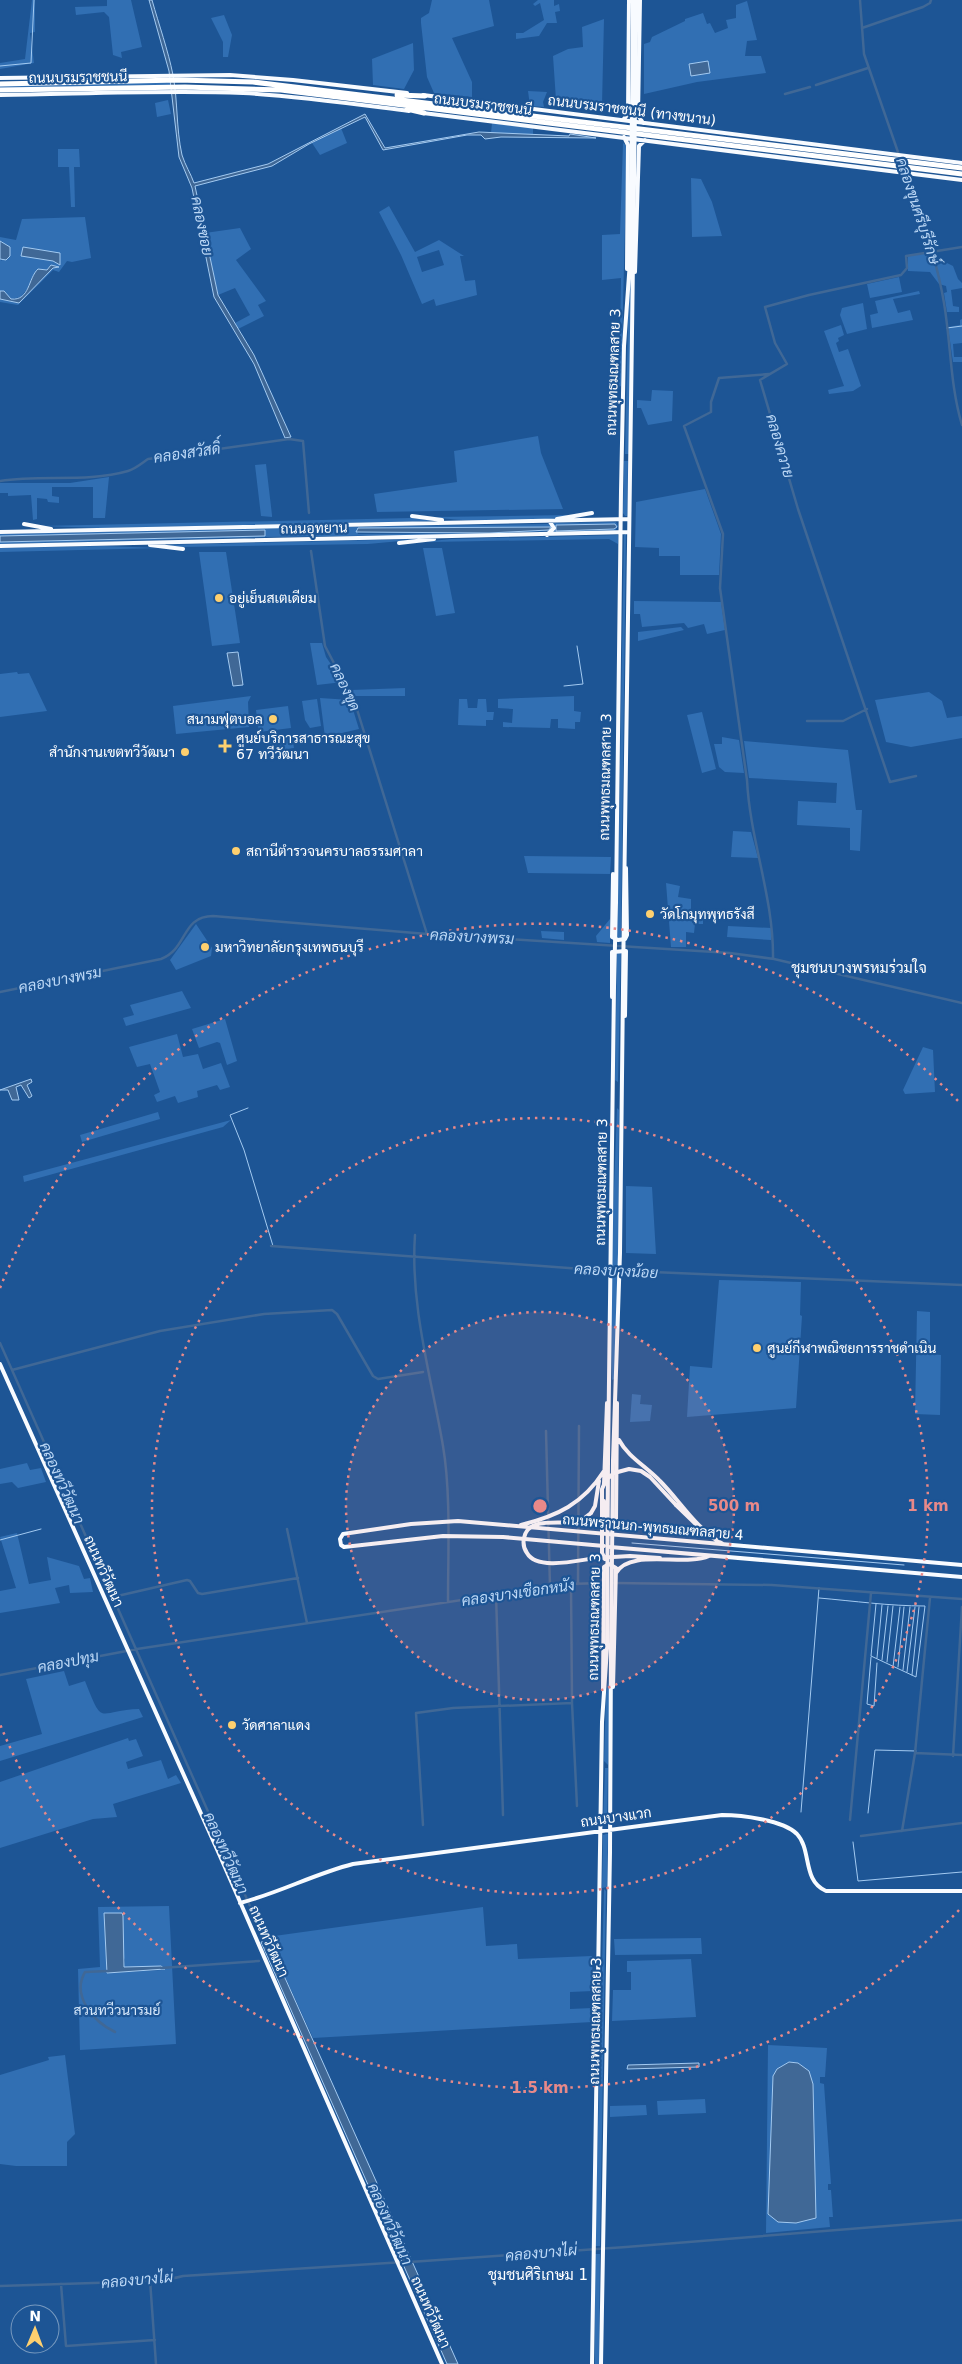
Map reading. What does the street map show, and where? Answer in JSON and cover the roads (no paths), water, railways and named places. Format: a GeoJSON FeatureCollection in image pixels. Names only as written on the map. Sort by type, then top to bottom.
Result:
{"type":"FeatureCollection","features":[{"type":"Feature","properties":{"kind":"highway","name":"ถนนบรมราชชนนี"},"geometry":{"type":"LineString","coordinates":[[0,84],[170,77],[253,82],[901,158],[962,168]]}},
{"type":"Feature","properties":{"kind":"highway","name":"ถนนบรมราชชนนี"},"geometry":{"type":"LineString","coordinates":[[0,90],[281,90],[905,170],[962,174]]}},
{"type":"Feature","properties":{"kind":"highway"},"geometry":{"type":"LineString","coordinates":[[369,95],[425,96]]}},
{"type":"Feature","properties":{"kind":"highway"},"geometry":{"type":"LineString","coordinates":[[376,102],[424,113]]}},
{"type":"Feature","properties":{"kind":"main road"},"geometry":{"type":"LineString","coordinates":[[620,120],[626,118],[628,114],[629,0]]}},
{"type":"Feature","properties":{"kind":"main road"},"geometry":{"type":"LineString","coordinates":[[637,0],[638,116],[644,123]]}},
{"type":"Feature","properties":{"kind":"main road","name":"ถนนพุทธมณฑลสาย 3"},"geometry":{"type":"LineString","coordinates":[[601,2364],[612,1692],[606,1562],[616,1401],[620,1260],[635,30],[637,0]]}},
{"type":"Feature","properties":{"kind":"main road"},"geometry":{"type":"LineString","coordinates":[[0,78],[170,77]]}},
{"type":"Feature","properties":{"kind":"main road","name":"ถนนบรมราชชนนี (ทางขนาน)"},"geometry":{"type":"LineString","coordinates":[[177,77],[272,78],[896,154],[901,158],[962,162]]}},
{"type":"Feature","properties":{"kind":"main road"},"geometry":{"type":"LineString","coordinates":[[0,95],[172,89]]}},
{"type":"Feature","properties":{"kind":"main road","name":"ถนนบรมราชชนนี (ทางขนาน)"},"geometry":{"type":"LineString","coordinates":[[178,89],[270,95],[905,170],[962,180]]}},
{"type":"Feature","properties":{"kind":"main road"},"geometry":{"type":"LineString","coordinates":[[628,95],[633,98],[638,93]]}},
{"type":"Feature","properties":{"kind":"main road"},"geometry":{"type":"LineString","coordinates":[[624,137],[628,144],[627,294]]}},
{"type":"Feature","properties":{"kind":"main road"},"geometry":{"type":"LineString","coordinates":[[633,294],[636,260],[639,146],[645,140]]}},
{"type":"Feature","properties":{"kind":"main road"},"geometry":{"type":"LineString","coordinates":[[628,158],[631,155],[635,156],[638,161]]}},
{"type":"Feature","properties":{"kind":"main road","name":"ถนนพุทธมณฑลสาย 3"},"geometry":{"type":"LineString","coordinates":[[592,2364],[603,1692],[609,1648],[611,1460],[608,1401],[614,1107],[613,1022],[622,455],[627,294],[632,261]]}},
{"type":"Feature","properties":{"kind":"main road"},"geometry":{"type":"LineString","coordinates":[[622,455],[627,458],[630,455]]}},
{"type":"Feature","properties":{"kind":"main road"},"geometry":{"type":"LineString","coordinates":[[540,522],[592,513]]}},
{"type":"Feature","properties":{"kind":"main road"},"geometry":{"type":"LineString","coordinates":[[412,516],[453,522]]}},
{"type":"Feature","properties":{"kind":"main road","name":"ถนนอุทยาน"},"geometry":{"type":"LineString","coordinates":[[0,532],[629,519]]}},
{"type":"Feature","properties":{"kind":"main road"},"geometry":{"type":"LineString","coordinates":[[547,535],[554,528],[552,523],[548,521]]}},
{"type":"Feature","properties":{"kind":"main road"},"geometry":{"type":"LineString","coordinates":[[24,524],[63,530]]}},
{"type":"Feature","properties":{"kind":"main road","name":"ถนนอุทยาน"},"geometry":{"type":"LineString","coordinates":[[0,546],[629,532]]}},
{"type":"Feature","properties":{"kind":"main road"},"geometry":{"type":"LineString","coordinates":[[399,543],[446,537]]}},
{"type":"Feature","properties":{"kind":"main road"},"geometry":{"type":"LineString","coordinates":[[143,543],[183,549]]}},
{"type":"Feature","properties":{"kind":"main road"},"geometry":{"type":"LineString","coordinates":[[616,857],[612,937],[618,940],[625,939],[627,935],[627,884],[624,856]]}},
{"type":"Feature","properties":{"kind":"main road"},"geometry":{"type":"LineString","coordinates":[[613,1022],[611,956],[612,952],[620,950],[626,951],[627,954],[626,1010],[623,1023]]}},
{"type":"Feature","properties":{"kind":"main road"},"geometry":{"type":"LineString","coordinates":[[614,1081],[623,1083]]}},
{"type":"Feature","properties":{"kind":"main road"},"geometry":{"type":"LineString","coordinates":[[614,1092],[623,1083]]}},
{"type":"Feature","properties":{"kind":"main road"},"geometry":{"type":"LineString","coordinates":[[614,1100],[623,1091]]}},
{"type":"Feature","properties":{"kind":"main road"},"geometry":{"type":"LineString","coordinates":[[614,1107],[623,1108]]}},
{"type":"Feature","properties":{"kind":"main road","name":"ถนนทวีวัฒนา"},"geometry":{"type":"LineString","coordinates":[[0,1364],[242,1902],[442,2364]]}},
{"type":"Feature","properties":{"kind":"main road"},"geometry":{"type":"LineString","coordinates":[[609,1378],[612,1381],[616,1379]]}},
{"type":"Feature","properties":{"kind":"main road"},"geometry":{"type":"LineString","coordinates":[[608,1401],[604,1471],[604,1521],[611,1524],[616,1521],[618,1438],[616,1401]]}},
{"type":"Feature","properties":{"kind":"main road"},"geometry":{"type":"LineString","coordinates":[[618,1438],[622,1445],[658,1479],[715,1539]]}},
{"type":"Feature","properties":{"kind":"main road"},"geometry":{"type":"LineString","coordinates":[[606,1562],[602,1553],[603,1483],[608,1477],[624,1469],[641,1471],[650,1477],[703,1533],[726,1546]]}},
{"type":"Feature","properties":{"kind":"main road"},"geometry":{"type":"LineString","coordinates":[[519,1526],[552,1517],[584,1495],[604,1471]]}},
{"type":"Feature","properties":{"kind":"main road"},"geometry":{"type":"LineString","coordinates":[[599,1479],[595,1506],[591,1513],[580,1521],[532,1526],[526,1533],[523,1542],[526,1553],[538,1562],[551,1563],[630,1556],[688,1560]]}},
{"type":"Feature","properties":{"kind":"main road","name":"ถนนพรานนก-พุทธมณฑลสาย 4"},"geometry":{"type":"LineString","coordinates":[[962,1565],[454,1521],[343,1534],[340,1541],[344,1548],[443,1536],[543,1541],[962,1577]]}},
{"type":"Feature","properties":{"kind":"main road"},"geometry":{"type":"LineString","coordinates":[[616,1575],[624,1564],[637,1560],[688,1560],[711,1556]]}},
{"type":"Feature","properties":{"kind":"main road"},"geometry":{"type":"LineString","coordinates":[[946,1575],[947,1564]]}},
{"type":"Feature","properties":{"kind":"main road"},"geometry":{"type":"LineString","coordinates":[[603,1692],[604,1568],[607,1565],[614,1565],[616,1588],[612,1692]]}},
{"type":"Feature","properties":{"kind":"main road"},"geometry":{"type":"LineString","coordinates":[[602,1762],[607,1767],[611,1761]]}},
{"type":"Feature","properties":{"kind":"main road","name":"ถนนบางแวก"},"geometry":{"type":"LineString","coordinates":[[242,1902],[282,1890],[320,1873],[353,1864],[722,1815],[754,1818],[781,1825],[796,1833],[801,1841],[811,1876],[818,1887],[826,1891],[962,1891]]}},
{"type":"Feature","properties":{"kind":"main road"},"geometry":{"type":"LineString","coordinates":[[600,1894],[605,1888],[609,1893]]}},
{"type":"Feature","properties":{"kind":"water","name":"คลองซอย"},"geometry":{"type":"Polygon","coordinates":[[[149,0],[152,0],[171,66],[175,85],[182,155],[194,183],[268,164],[365,114],[385,148],[479,132],[569,136],[570,134],[596,138],[501,137],[485,139],[481,135],[467,135],[383,150],[365,117],[309,144],[272,166],[195,186],[218,295],[254,355],[291,437],[285,438],[254,364],[214,297],[192,188],[179,157],[169,71],[149,0]]]}},
{"type":"Feature","properties":{"kind":"water"},"geometry":{"type":"Polygon","coordinates":[[[708,61],[710,73],[691,76],[689,64],[708,61]]]}},
{"type":"Feature","properties":{"kind":"water"},"geometry":{"type":"Polygon","coordinates":[[[0,241],[10,247],[10,256],[6,260],[0,259],[0,241]]]}},
{"type":"Feature","properties":{"kind":"water"},"geometry":{"type":"Polygon","coordinates":[[[23,247],[60,253],[60,265],[53,261],[21,256],[23,247]]]}},
{"type":"Feature","properties":{"kind":"water"},"geometry":{"type":"Polygon","coordinates":[[[51,265],[59,267],[53,268],[19,303],[0,299],[0,291],[4,291],[11,299],[17,299],[22,296],[38,269],[47,270],[51,265]]]}},
{"type":"Feature","properties":{"kind":"water"},"geometry":{"type":"Polygon","coordinates":[[[615,524],[617,527],[614,529],[556,531],[556,525],[615,524]]]}},
{"type":"Feature","properties":{"kind":"water"},"geometry":{"type":"Polygon","coordinates":[[[551,527],[549,530],[489,533],[356,532],[358,528],[551,527]]]}},
{"type":"Feature","properties":{"kind":"water"},"geometry":{"type":"Polygon","coordinates":[[[265,530],[265,536],[0,542],[0,536],[265,530]]]}},
{"type":"Feature","properties":{"kind":"water"},"geometry":{"type":"Polygon","coordinates":[[[238,652],[243,685],[233,686],[227,653],[238,652]]]}},
{"type":"Feature","properties":{"kind":"water"},"geometry":{"type":"Polygon","coordinates":[[[31,1079],[32,1082],[27,1085],[32,1096],[29,1098],[21,1085],[16,1087],[19,1100],[12,1100],[8,1090],[0,1090],[31,1079]]]}},
{"type":"Feature","properties":{"kind":"water"},"geometry":{"type":"Polygon","coordinates":[[[104,1913],[122,1913],[124,1967],[161,1966],[165,1969],[107,1973],[104,1913]]]}},
{"type":"Feature","properties":{"kind":"water"},"geometry":{"type":"Polygon","coordinates":[[[268,1940],[458,2364],[447,2364],[261,1942],[268,1940]]]}},
{"type":"Feature","properties":{"kind":"water"},"geometry":{"type":"Polygon","coordinates":[[[789,2062],[798,2063],[809,2071],[813,2084],[816,2218],[796,2223],[778,2222],[768,2214],[773,2076],[777,2069],[789,2062]]]}},
{"type":"Feature","properties":{"kind":"water"},"geometry":{"type":"Polygon","coordinates":[[[699,2063],[699,2067],[627,2069],[628,2065],[699,2063]]]}},
{"type":"Feature","properties":{"kind":"waterway"},"geometry":{"type":"LineString","coordinates":[[0,66],[31,63],[34,0]]}},
{"type":"Feature","properties":{"kind":"waterway","name":"คลองขุนศรีบุรีรักษ์"},"geometry":{"type":"LineString","coordinates":[[860,0],[864,54],[899,155]]}},
{"type":"Feature","properties":{"kind":"waterway"},"geometry":{"type":"LineString","coordinates":[[862,28],[923,7],[930,3],[931,0]]}},
{"type":"Feature","properties":{"kind":"waterway"},"geometry":{"type":"LineString","coordinates":[[816,85],[868,68]]}},
{"type":"Feature","properties":{"kind":"waterway"},"geometry":{"type":"LineString","coordinates":[[785,94],[810,87]]}},
{"type":"Feature","properties":{"kind":"waterway","name":"คลองขุนศรีบุรีรักษ์"},"geometry":{"type":"LineString","coordinates":[[904,167],[927,234],[941,285],[955,395],[962,425]]}},
{"type":"Feature","properties":{"kind":"waterway","name":"คลองควาย"},"geometry":{"type":"LineString","coordinates":[[916,776],[890,782],[798,509],[760,380],[787,364],[775,343],[765,307],[809,295],[901,275],[907,268],[906,256],[962,247]]}},
{"type":"Feature","properties":{"kind":"waterway"},"geometry":{"type":"LineString","coordinates":[[947,328],[962,326]]}},
{"type":"Feature","properties":{"kind":"waterway"},"geometry":{"type":"LineString","coordinates":[[769,374],[719,378],[711,402],[711,412],[684,426],[723,534],[720,588],[752,825],[770,914],[773,959]]}},
{"type":"Feature","properties":{"kind":"waterway","name":"คลองสวัสดิ์"},"geometry":{"type":"LineString","coordinates":[[0,481],[112,475],[131,470],[148,459],[289,439],[303,441],[309,513]]}},
{"type":"Feature","properties":{"kind":"waterway","name":"คลองขุด"},"geometry":{"type":"LineString","coordinates":[[311,551],[325,646],[355,703],[427,934]]}},
{"type":"Feature","properties":{"kind":"waterway"},"geometry":{"type":"LineString","coordinates":[[564,686],[583,684],[577,646]]}},
{"type":"Feature","properties":{"kind":"waterway"},"geometry":{"type":"LineString","coordinates":[[807,721],[843,721],[867,709]]}},
{"type":"Feature","properties":{"kind":"waterway","name":"คลองบางพรม"},"geometry":{"type":"LineString","coordinates":[[0,992],[161,959],[176,948],[195,921],[203,917],[213,916],[427,934],[730,953],[774,959],[962,1003]]}},
{"type":"Feature","properties":{"kind":"waterway"},"geometry":{"type":"LineString","coordinates":[[248,1108],[230,1115],[244,1150],[273,1246]]}},
{"type":"Feature","properties":{"kind":"waterway"},"geometry":{"type":"LineString","coordinates":[[415,1235],[414,1262],[418,1315],[446,1464],[448,1602]]}},
{"type":"Feature","properties":{"kind":"waterway","name":"คลองบางน้อย"},"geometry":{"type":"LineString","coordinates":[[271,1246],[582,1269],[962,1285]]}},
{"type":"Feature","properties":{"kind":"waterway"},"geometry":{"type":"LineString","coordinates":[[12,1370],[160,1331],[264,1314],[332,1310],[337,1314],[373,1376],[378,1379],[423,1372]]}},
{"type":"Feature","properties":{"kind":"waterway","name":"คลองทวีวัฒนา"},"geometry":{"type":"LineString","coordinates":[[0,1343],[266,1942]]}},
{"type":"Feature","properties":{"kind":"waterway"},"geometry":{"type":"LineString","coordinates":[[578,1584],[579,1426]]}},
{"type":"Feature","properties":{"kind":"waterway"},"geometry":{"type":"LineString","coordinates":[[546,1431],[550,1587]]}},
{"type":"Feature","properties":{"kind":"waterway"},"geometry":{"type":"LineString","coordinates":[[0,1540],[41,1529]]}},
{"type":"Feature","properties":{"kind":"waterway"},"geometry":{"type":"LineString","coordinates":[[287,1529],[307,1623]]}},
{"type":"Feature","properties":{"kind":"waterway"},"geometry":{"type":"LineString","coordinates":[[632,1543],[904,1565]]}},
{"type":"Feature","properties":{"kind":"waterway"},"geometry":{"type":"LineString","coordinates":[[113,1597],[187,1580],[190,1581],[198,1593],[202,1594],[298,1578]]}},
{"type":"Feature","properties":{"kind":"waterway","name":"คลองบางเชือกหนัง"},"geometry":{"type":"LineString","coordinates":[[0,1675],[137,1649],[568,1584],[604,1583]]}},
{"type":"Feature","properties":{"kind":"waterway","name":"คลองบางเชือกหนัง"},"geometry":{"type":"LineString","coordinates":[[614,1583],[772,1585],[962,1599]]}},
{"type":"Feature","properties":{"kind":"waterway"},"geometry":{"type":"LineString","coordinates":[[571,1584],[572,1703],[577,1806]]}},
{"type":"Feature","properties":{"kind":"waterway"},"geometry":{"type":"LineString","coordinates":[[801,1812],[819,1588]]}},
{"type":"Feature","properties":{"kind":"waterway"},"geometry":{"type":"LineString","coordinates":[[850,1820],[871,1593]]}},
{"type":"Feature","properties":{"kind":"waterway"},"geometry":{"type":"LineString","coordinates":[[496,1595],[503,1815]]}},
{"type":"Feature","properties":{"kind":"waterway"},"geometry":{"type":"LineString","coordinates":[[819,1598],[925,1606],[916,1677],[871,1656],[876,1604]]}},
{"type":"Feature","properties":{"kind":"waterway"},"geometry":{"type":"LineString","coordinates":[[902,1831],[915,1753],[930,1598]]}},
{"type":"Feature","properties":{"kind":"waterway"},"geometry":{"type":"LineString","coordinates":[[877,1658],[882,1605]]}},
{"type":"Feature","properties":{"kind":"waterway"},"geometry":{"type":"LineString","coordinates":[[882,1660],[888,1606]]}},
{"type":"Feature","properties":{"kind":"waterway"},"geometry":{"type":"LineString","coordinates":[[887,1662],[893,1606]]}},
{"type":"Feature","properties":{"kind":"waterway"},"geometry":{"type":"LineString","coordinates":[[893,1667],[900,1607]]}},
{"type":"Feature","properties":{"kind":"waterway"},"geometry":{"type":"LineString","coordinates":[[898,1667],[904,1607]]}},
{"type":"Feature","properties":{"kind":"waterway"},"geometry":{"type":"LineString","coordinates":[[903,1670],[910,1607]]}},
{"type":"Feature","properties":{"kind":"waterway"},"geometry":{"type":"LineString","coordinates":[[907,1672],[915,1607]]}},
{"type":"Feature","properties":{"kind":"waterway"},"geometry":{"type":"LineString","coordinates":[[912,1675],[919,1607]]}},
{"type":"Feature","properties":{"kind":"waterway"},"geometry":{"type":"LineString","coordinates":[[953,1756],[962,1607]]}},
{"type":"Feature","properties":{"kind":"waterway"},"geometry":{"type":"LineString","coordinates":[[871,1657],[867,1704],[874,1706],[877,1663]]}},
{"type":"Feature","properties":{"kind":"waterway"},"geometry":{"type":"LineString","coordinates":[[423,1825],[416,1713],[453,1708],[572,1703]]}},
{"type":"Feature","properties":{"kind":"waterway"},"geometry":{"type":"LineString","coordinates":[[868,1813],[875,1750],[916,1751]]}},
{"type":"Feature","properties":{"kind":"waterway"},"geometry":{"type":"LineString","coordinates":[[915,1753],[962,1755]]}},
{"type":"Feature","properties":{"kind":"waterway"},"geometry":{"type":"LineString","coordinates":[[861,1836],[962,1823]]}},
{"type":"Feature","properties":{"kind":"waterway"},"geometry":{"type":"LineString","coordinates":[[853,1842],[858,1881],[962,1872]]}},
{"type":"Feature","properties":{"kind":"waterway"},"geometry":{"type":"LineString","coordinates":[[161,1968],[259,1961]]}},
{"type":"Feature","properties":{"kind":"waterway"},"geometry":{"type":"LineString","coordinates":[[108,1971],[85,1972],[81,1981],[81,1990],[83,1999],[93,2015],[99,2022],[115,2032]]}},
{"type":"Feature","properties":{"kind":"waterway","name":"คลองบางไผ่"},"geometry":{"type":"LineString","coordinates":[[410,2262],[962,2220]]}},
{"type":"Feature","properties":{"kind":"waterway","name":"คลองบางไผ่"},"geometry":{"type":"LineString","coordinates":[[0,2286],[124,2282],[183,2276],[404,2262]]}},
{"type":"Feature","properties":{"kind":"waterway"},"geometry":{"type":"LineString","coordinates":[[150,2280],[156,2364]]}},
{"type":"Feature","properties":{"kind":"waterway"},"geometry":{"type":"LineString","coordinates":[[61,2284],[66,2346],[155,2340]]}},
{"type":"Feature","properties":{"kind":"place","name":"อยู่เย็นสเตเดียม"},"geometry":{"type":"Point","coordinates":[219,598]}},
{"type":"Feature","properties":{"kind":"place","name":"สนามฟุตบอล"},"geometry":{"type":"Point","coordinates":[273,719]}},
{"type":"Feature","properties":{"kind":"place","name":"ศูนย์บริการสาธารณะสุข 67 ทวีวัฒนา"},"geometry":{"type":"Point","coordinates":[225,746]}},
{"type":"Feature","properties":{"kind":"place","name":"สำนักงานเขตทวีวัฒนา"},"geometry":{"type":"Point","coordinates":[185,752]}},
{"type":"Feature","properties":{"kind":"place","name":"สถานีตำรวจนครบาลธรรมศาลา"},"geometry":{"type":"Point","coordinates":[236,851]}},
{"type":"Feature","properties":{"kind":"place","name":"วัดโกมุทพุทธรังสี"},"geometry":{"type":"Point","coordinates":[650,914]}},
{"type":"Feature","properties":{"kind":"place","name":"มหาวิทยาลัยกรุงเทพธนบุรี"},"geometry":{"type":"Point","coordinates":[205,947]}},
{"type":"Feature","properties":{"kind":"place","name":"ศูนย์กีฬาพณิชยการราชดำเนิน"},"geometry":{"type":"Point","coordinates":[757,1348]}},
{"type":"Feature","properties":{"kind":"place","name":"วัดศาลาแดง"},"geometry":{"type":"Point","coordinates":[232,1725]}},
{"type":"Feature","properties":{"kind":"district","name":"ชุมชนบางพรหมร่วมใจ"},"geometry":{"type":"Point","coordinates":[859,968]}},
{"type":"Feature","properties":{"kind":"district","name":"ชุมชนศิริเกษม 1"},"geometry":{"type":"Point","coordinates":[538,2275]}},
{"type":"Feature","properties":{"kind":"water label","name":"คลองปทุม"},"geometry":{"type":"Point","coordinates":[68,1662]}},
{"type":"Feature","properties":{"kind":"park label","name":"สวนทวีวนารมย์"},"geometry":{"type":"Point","coordinates":[117,2010]}}]}
